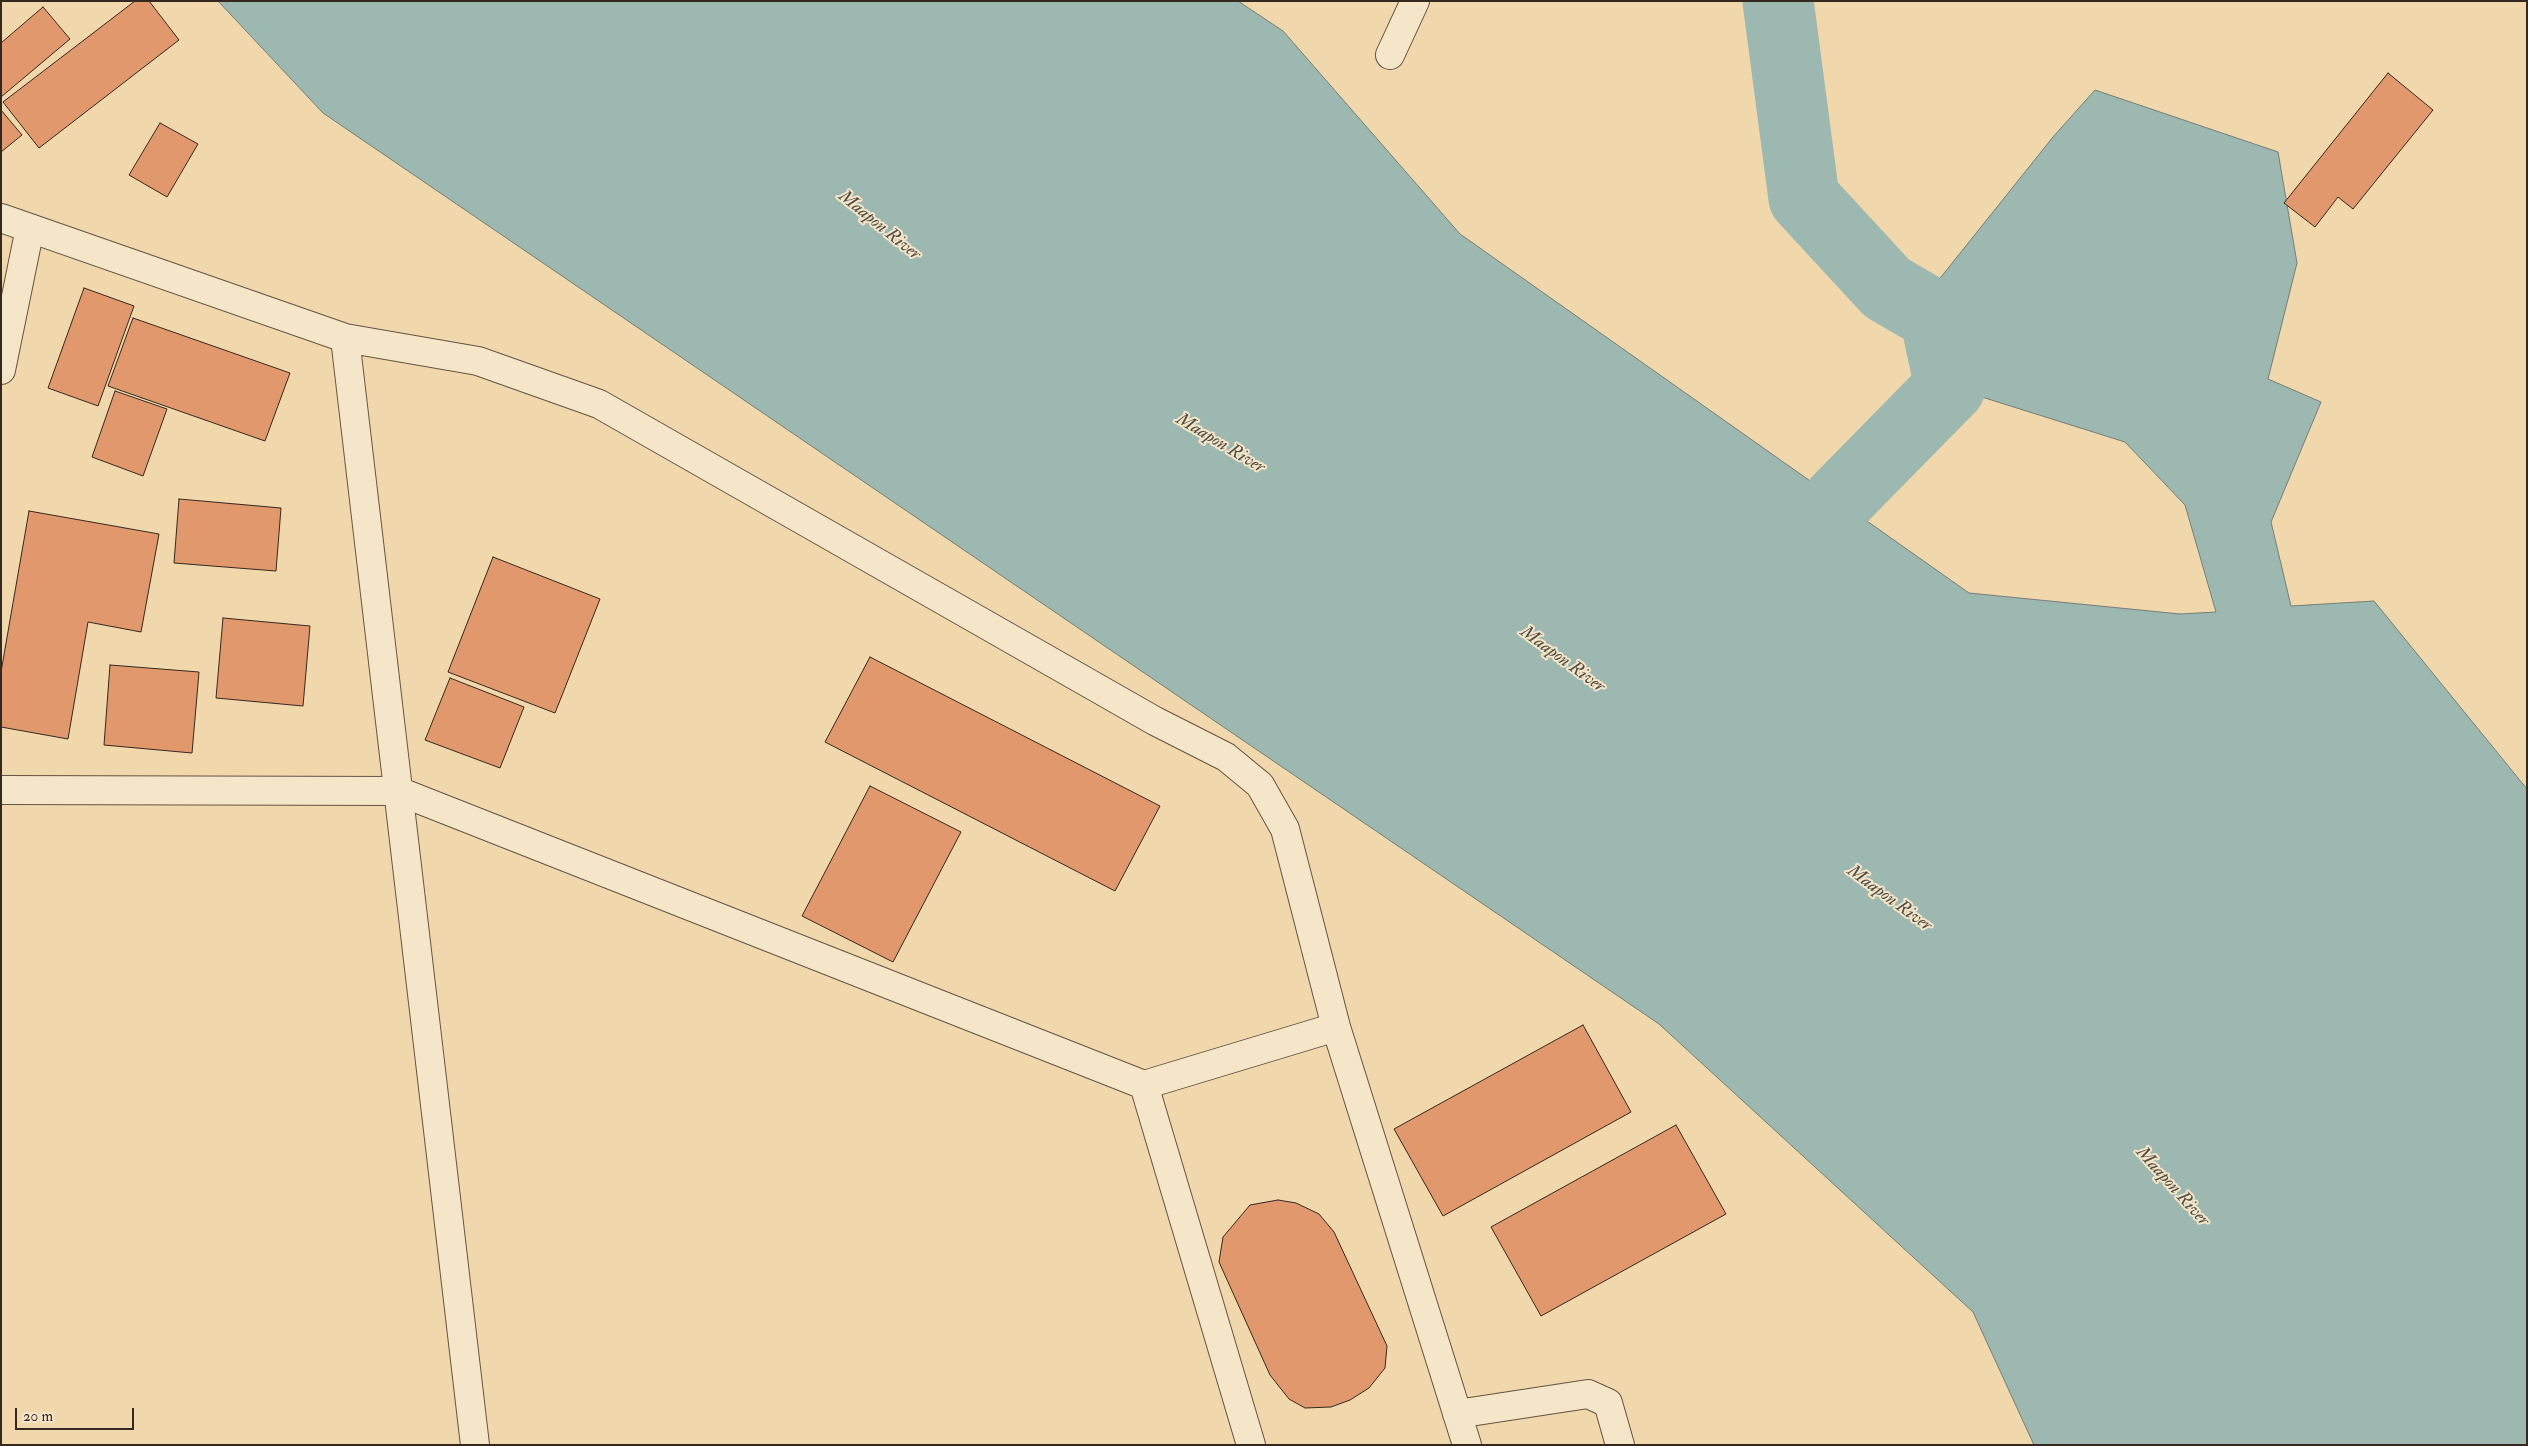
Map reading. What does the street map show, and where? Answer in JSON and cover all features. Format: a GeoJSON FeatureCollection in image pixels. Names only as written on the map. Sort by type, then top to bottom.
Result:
{"type":"FeatureCollection","features":[{"type":"Feature","properties":{"kind":"street"},"geometry":{"type":"LineString","coordinates":[[1390,55],[1415,1]]}},
{"type":"Feature","properties":{"kind":"street"},"geometry":{"type":"LineString","coordinates":[[1,218],[345,338],[478,361],[599,404],[1155,721],[1226,757],[1260,785],[1285,829],[1336,1027],[1467,1445]]}},
{"type":"Feature","properties":{"kind":"street"},"geometry":{"type":"LineString","coordinates":[[1,370],[30,228]]}},
{"type":"Feature","properties":{"kind":"street"},"geometry":{"type":"LineString","coordinates":[[345,338],[475,1445]]}},
{"type":"Feature","properties":{"kind":"street"},"geometry":{"type":"LineString","coordinates":[[1,790],[398,792],[1144,1085],[1336,1027]]}},
{"type":"Feature","properties":{"kind":"street"},"geometry":{"type":"LineString","coordinates":[[1144,1085],[1252,1445]]}},
{"type":"Feature","properties":{"kind":"street"},"geometry":{"type":"LineString","coordinates":[[1457,1414],[1588,1394],[1608,1403],[1620,1445]]}},
{"type":"Feature","properties":{"kind":"water","name":"Maapon River"},"geometry":{"type":"Polygon","coordinates":[[[218,1],[1238,1],[1283,31],[1460,234],[1969,593],[2180,614],[2216,612],[2185,505],[2125,442],[1950,387],[1925,297],[2053,137],[2095,90],[2278,152],[2297,263],[2268,379],[2321,402],[2271,522],[2291,606],[2374,601],[2527,789],[2527,1445],[2034,1445],[1973,1312],[1659,1024],[323,113],[218,1]]]}},
{"type":"Feature","properties":{"kind":"building"},"geometry":{"type":"Polygon","coordinates":[[[135,1],[149,1],[179,40],[39,148],[3,102],[135,1]]]}},
{"type":"Feature","properties":{"kind":"building"},"geometry":{"type":"Polygon","coordinates":[[[43,7],[70,39],[1,97],[1,43],[43,7]]]}},
{"type":"Feature","properties":{"kind":"building"},"geometry":{"type":"Polygon","coordinates":[[[2388,73],[2433,110],[2353,209],[2338,197],[2315,227],[2284,203],[2388,73]]]}},
{"type":"Feature","properties":{"kind":"building"},"geometry":{"type":"Polygon","coordinates":[[[1,110],[22,135],[1,152],[1,110]]]}},
{"type":"Feature","properties":{"kind":"building"},"geometry":{"type":"Polygon","coordinates":[[[160,123],[198,144],[167,197],[129,175],[160,123]]]}},
{"type":"Feature","properties":{"kind":"building"},"geometry":{"type":"Polygon","coordinates":[[[84,288],[134,306],[98,406],[48,388],[84,288]]]}},
{"type":"Feature","properties":{"kind":"building"},"geometry":{"type":"Polygon","coordinates":[[[133,318],[290,373],[265,441],[108,386],[133,318]]]}},
{"type":"Feature","properties":{"kind":"building"},"geometry":{"type":"Polygon","coordinates":[[[115,391],[167,409],[143,476],[92,457],[115,391]]]}},
{"type":"Feature","properties":{"kind":"building"},"geometry":{"type":"Polygon","coordinates":[[[179,499],[281,508],[276,571],[174,563],[179,499]]]}},
{"type":"Feature","properties":{"kind":"building"},"geometry":{"type":"Polygon","coordinates":[[[29,511],[159,534],[141,632],[88,622],[68,739],[1,727],[1,672],[29,511]]]}},
{"type":"Feature","properties":{"kind":"building"},"geometry":{"type":"Polygon","coordinates":[[[493,557],[600,599],[555,713],[448,672],[493,557]]]}},
{"type":"Feature","properties":{"kind":"building"},"geometry":{"type":"Polygon","coordinates":[[[223,618],[310,626],[303,706],[216,698],[223,618]]]}},
{"type":"Feature","properties":{"kind":"building"},"geometry":{"type":"Polygon","coordinates":[[[870,657],[1160,806],[1115,891],[825,742],[870,657]]]}},
{"type":"Feature","properties":{"kind":"building"},"geometry":{"type":"Polygon","coordinates":[[[110,665],[199,672],[192,753],[104,745],[110,665]]]}},
{"type":"Feature","properties":{"kind":"building"},"geometry":{"type":"Polygon","coordinates":[[[450,678],[524,707],[500,768],[425,740],[450,678]]]}},
{"type":"Feature","properties":{"kind":"building"},"geometry":{"type":"Polygon","coordinates":[[[870,786],[961,832],[893,962],[802,916],[870,786]]]}},
{"type":"Feature","properties":{"kind":"building"},"geometry":{"type":"Polygon","coordinates":[[[1583,1025],[1631,1112],[1443,1216],[1394,1129],[1583,1025]]]}},
{"type":"Feature","properties":{"kind":"building"},"geometry":{"type":"Polygon","coordinates":[[[1676,1125],[1726,1214],[1541,1316],[1491,1227],[1676,1125]]]}},
{"type":"Feature","properties":{"kind":"building"},"geometry":{"type":"Polygon","coordinates":[[[1278,1200],[1296,1203],[1319,1214],[1334,1232],[1387,1346],[1385,1368],[1369,1388],[1350,1400],[1331,1407],[1305,1408],[1289,1399],[1270,1375],[1219,1262],[1223,1237],[1250,1205],[1278,1200]]]}},
{"type":"Feature","properties":{"kind":"waterway"},"geometry":{"type":"LineString","coordinates":[[1778,1],[1804,198],[1887,288],[1935,316],[2018,357]]}},
{"type":"Feature","properties":{"kind":"waterway"},"geometry":{"type":"LineString","coordinates":[[1777,578],[1838,501],[1950,387],[1935,316]]}}]}
